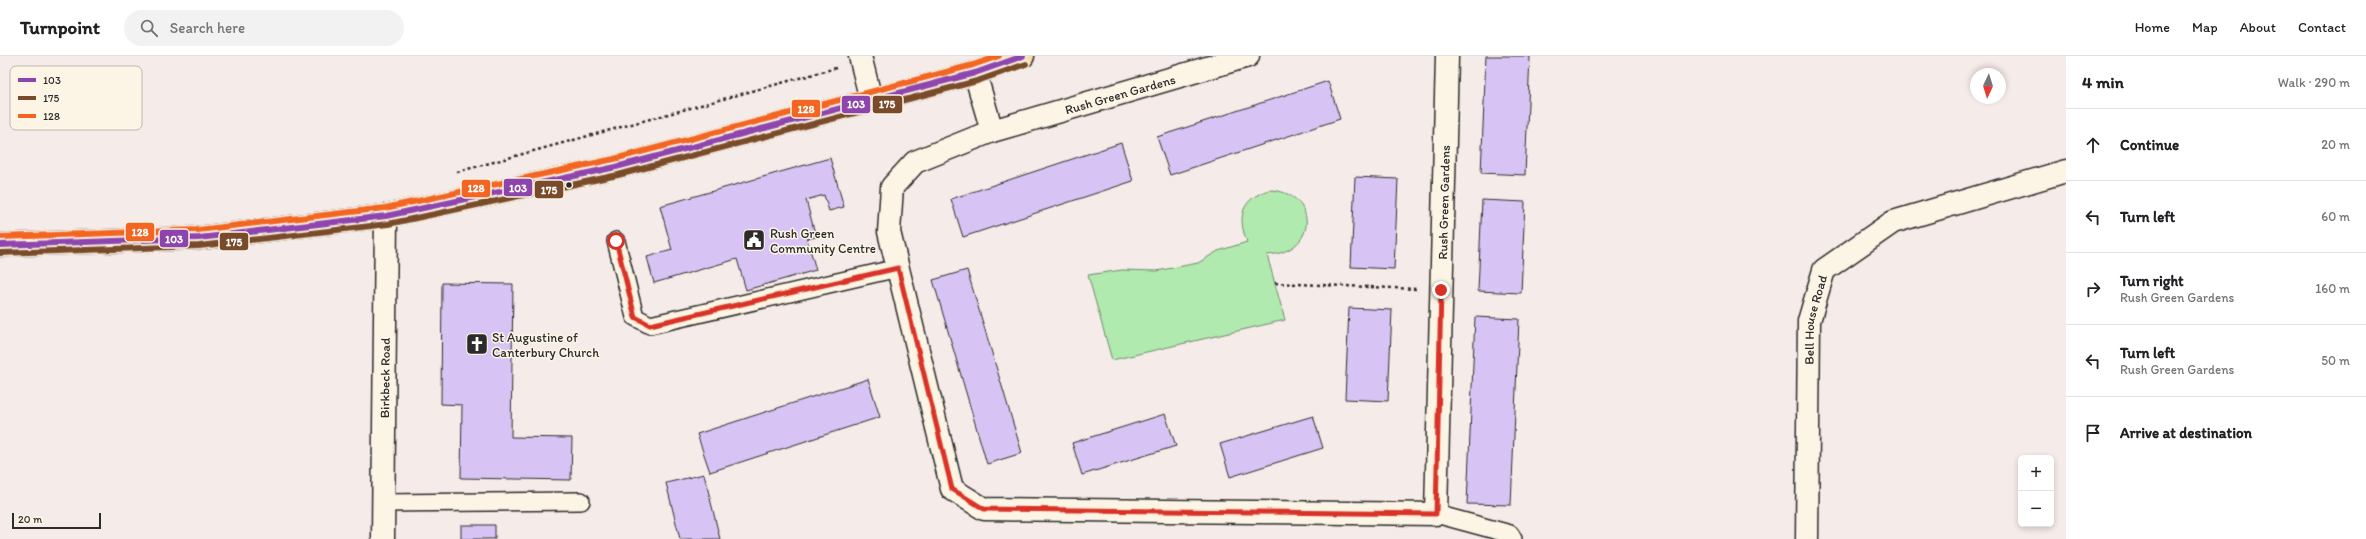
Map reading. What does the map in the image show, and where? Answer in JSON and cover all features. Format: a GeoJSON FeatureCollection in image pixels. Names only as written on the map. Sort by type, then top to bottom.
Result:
{"type":"FeatureCollection","features":[{"type":"Feature","properties":{"kind":"main road"},"geometry":{"type":"LineString","coordinates":[[0,245],[199,238],[386,216],[616,167],[975,73],[1023,56]]}},
{"type":"Feature","properties":{"kind":"street","name":"Rush Green Gardens"},"geometry":{"type":"LineString","coordinates":[[1248,56],[992,131],[915,162],[892,187],[889,232],[952,489],[984,509],[1436,514],[1447,56]]}},
{"type":"Feature","properties":{"kind":"street"},"geometry":{"type":"LineString","coordinates":[[861,58],[871,100]]}},
{"type":"Feature","properties":{"kind":"street"},"geometry":{"type":"LineString","coordinates":[[975,73],[992,131]]}},
{"type":"Feature","properties":{"kind":"street","name":"Bell House Road"},"geometry":{"type":"LineString","coordinates":[[1807,539],[1809,321],[1824,270],[1893,222],[2066,170]]}},
{"type":"Feature","properties":{"kind":"street","name":"Birkbeck Road"},"geometry":{"type":"LineString","coordinates":[[383,539],[386,216]]}},
{"type":"Feature","properties":{"kind":"lane"},"geometry":{"type":"LineString","coordinates":[[616,241],[635,317],[650,325],[898,268]]}},
{"type":"Feature","properties":{"kind":"lane"},"geometry":{"type":"LineString","coordinates":[[383,503],[581,501]]}},
{"type":"Feature","properties":{"kind":"lane"},"geometry":{"type":"LineString","coordinates":[[1436,514],[1510,534],[1513,539]]}},
{"type":"Feature","properties":{"kind":"path"},"geometry":{"type":"LineString","coordinates":[[452,173],[861,58]]}},
{"type":"Feature","properties":{"kind":"path"},"geometry":{"type":"LineString","coordinates":[[1275,282],[1441,290]]}},
{"type":"Feature","properties":{"kind":"green space"},"geometry":{"type":"Polygon","coordinates":[[[1269,190],[1285,193],[1297,200],[1304,210],[1306,222],[1304,233],[1297,244],[1285,251],[1267,255],[1285,320],[1112,360],[1088,275],[1122,270],[1157,271],[1198,263],[1218,251],[1247,242],[1242,225],[1244,210],[1252,198],[1269,190]]]}},
{"type":"Feature","properties":{"kind":"building"},"geometry":{"type":"Polygon","coordinates":[[[1486,56],[1530,56],[1525,175],[1481,173],[1486,56]]]}},
{"type":"Feature","properties":{"kind":"building"},"geometry":{"type":"Polygon","coordinates":[[[1328,81],[1340,119],[1170,175],[1157,137],[1328,81]]]}},
{"type":"Feature","properties":{"kind":"building"},"geometry":{"type":"Polygon","coordinates":[[[1121,143],[1133,181],[963,237],[951,199],[1121,143]]]}},
{"type":"Feature","properties":{"kind":"building"},"geometry":{"type":"Polygon","coordinates":[[[830,158],[844,207],[829,211],[824,195],[806,200],[816,237],[807,239],[816,270],[746,290],[737,259],[654,283],[647,257],[672,250],[660,206],[830,158]]]}},
{"type":"Feature","properties":{"kind":"building"},"geometry":{"type":"Polygon","coordinates":[[[1355,177],[1398,179],[1394,269],[1351,267],[1355,177]]]}},
{"type":"Feature","properties":{"kind":"building"},"geometry":{"type":"Polygon","coordinates":[[[1482,200],[1525,202],[1521,293],[1478,291],[1482,200]]]}},
{"type":"Feature","properties":{"kind":"building"},"geometry":{"type":"Polygon","coordinates":[[[967,270],[1022,453],[987,464],[933,280],[967,270]]]}},
{"type":"Feature","properties":{"kind":"building","name":"St Augustine of Canterbury Church"},"geometry":{"type":"Polygon","coordinates":[[[442,283],[513,284],[511,437],[572,438],[571,480],[461,478],[462,405],[441,404],[442,283]]]}},
{"type":"Feature","properties":{"kind":"building"},"geometry":{"type":"Polygon","coordinates":[[[1349,308],[1392,310],[1388,401],[1345,399],[1349,308]]]}},
{"type":"Feature","properties":{"kind":"building"},"geometry":{"type":"Polygon","coordinates":[[[1475,317],[1519,319],[1511,505],[1467,504],[1475,317]]]}},
{"type":"Feature","properties":{"kind":"building"},"geometry":{"type":"Polygon","coordinates":[[[868,379],[880,417],[710,472],[697,434],[868,379]]]}},
{"type":"Feature","properties":{"kind":"building"},"geometry":{"type":"Polygon","coordinates":[[[1165,414],[1176,446],[1082,475],[1072,443],[1165,414]]]}},
{"type":"Feature","properties":{"kind":"building"},"geometry":{"type":"Polygon","coordinates":[[[1313,416],[1323,448],[1230,477],[1220,444],[1313,416]]]}},
{"type":"Feature","properties":{"kind":"building"},"geometry":{"type":"Polygon","coordinates":[[[704,474],[720,539],[680,539],[666,483],[704,474]]]}},
{"type":"Feature","properties":{"kind":"building"},"geometry":{"type":"Polygon","coordinates":[[[461,525],[495,525],[495,539],[461,539],[461,525]]]}},
{"type":"Feature","properties":{"kind":"transit line","name":"128"},"geometry":{"type":"LineString","coordinates":[[0,237],[198,230],[385,208],[614,159],[973,65],[999,56]]}},
{"type":"Feature","properties":{"kind":"transit line","name":"103"},"geometry":{"type":"LineString","coordinates":[[0,245],[199,238],[386,216],[616,167],[975,73],[1023,56]]}},
{"type":"Feature","properties":{"kind":"transit line","name":"175"},"geometry":{"type":"LineString","coordinates":[[0,253],[199,246],[388,224],[618,175],[977,81],[1026,64]]}},
{"type":"Feature","properties":{"kind":"place","name":"Rush Green Community Centre"},"geometry":{"type":"Point","coordinates":[754,240]}},
{"type":"Feature","properties":{"kind":"place","name":"St Augustine of Canterbury Church"},"geometry":{"type":"Point","coordinates":[477,344]}},
{"type":"Feature","properties":{"kind":"route"},"geometry":{"type":"LineString","coordinates":[[616,241],[635,317],[650,325],[898,268],[952,489],[984,509],[1436,514],[1441,290]]}}]}
